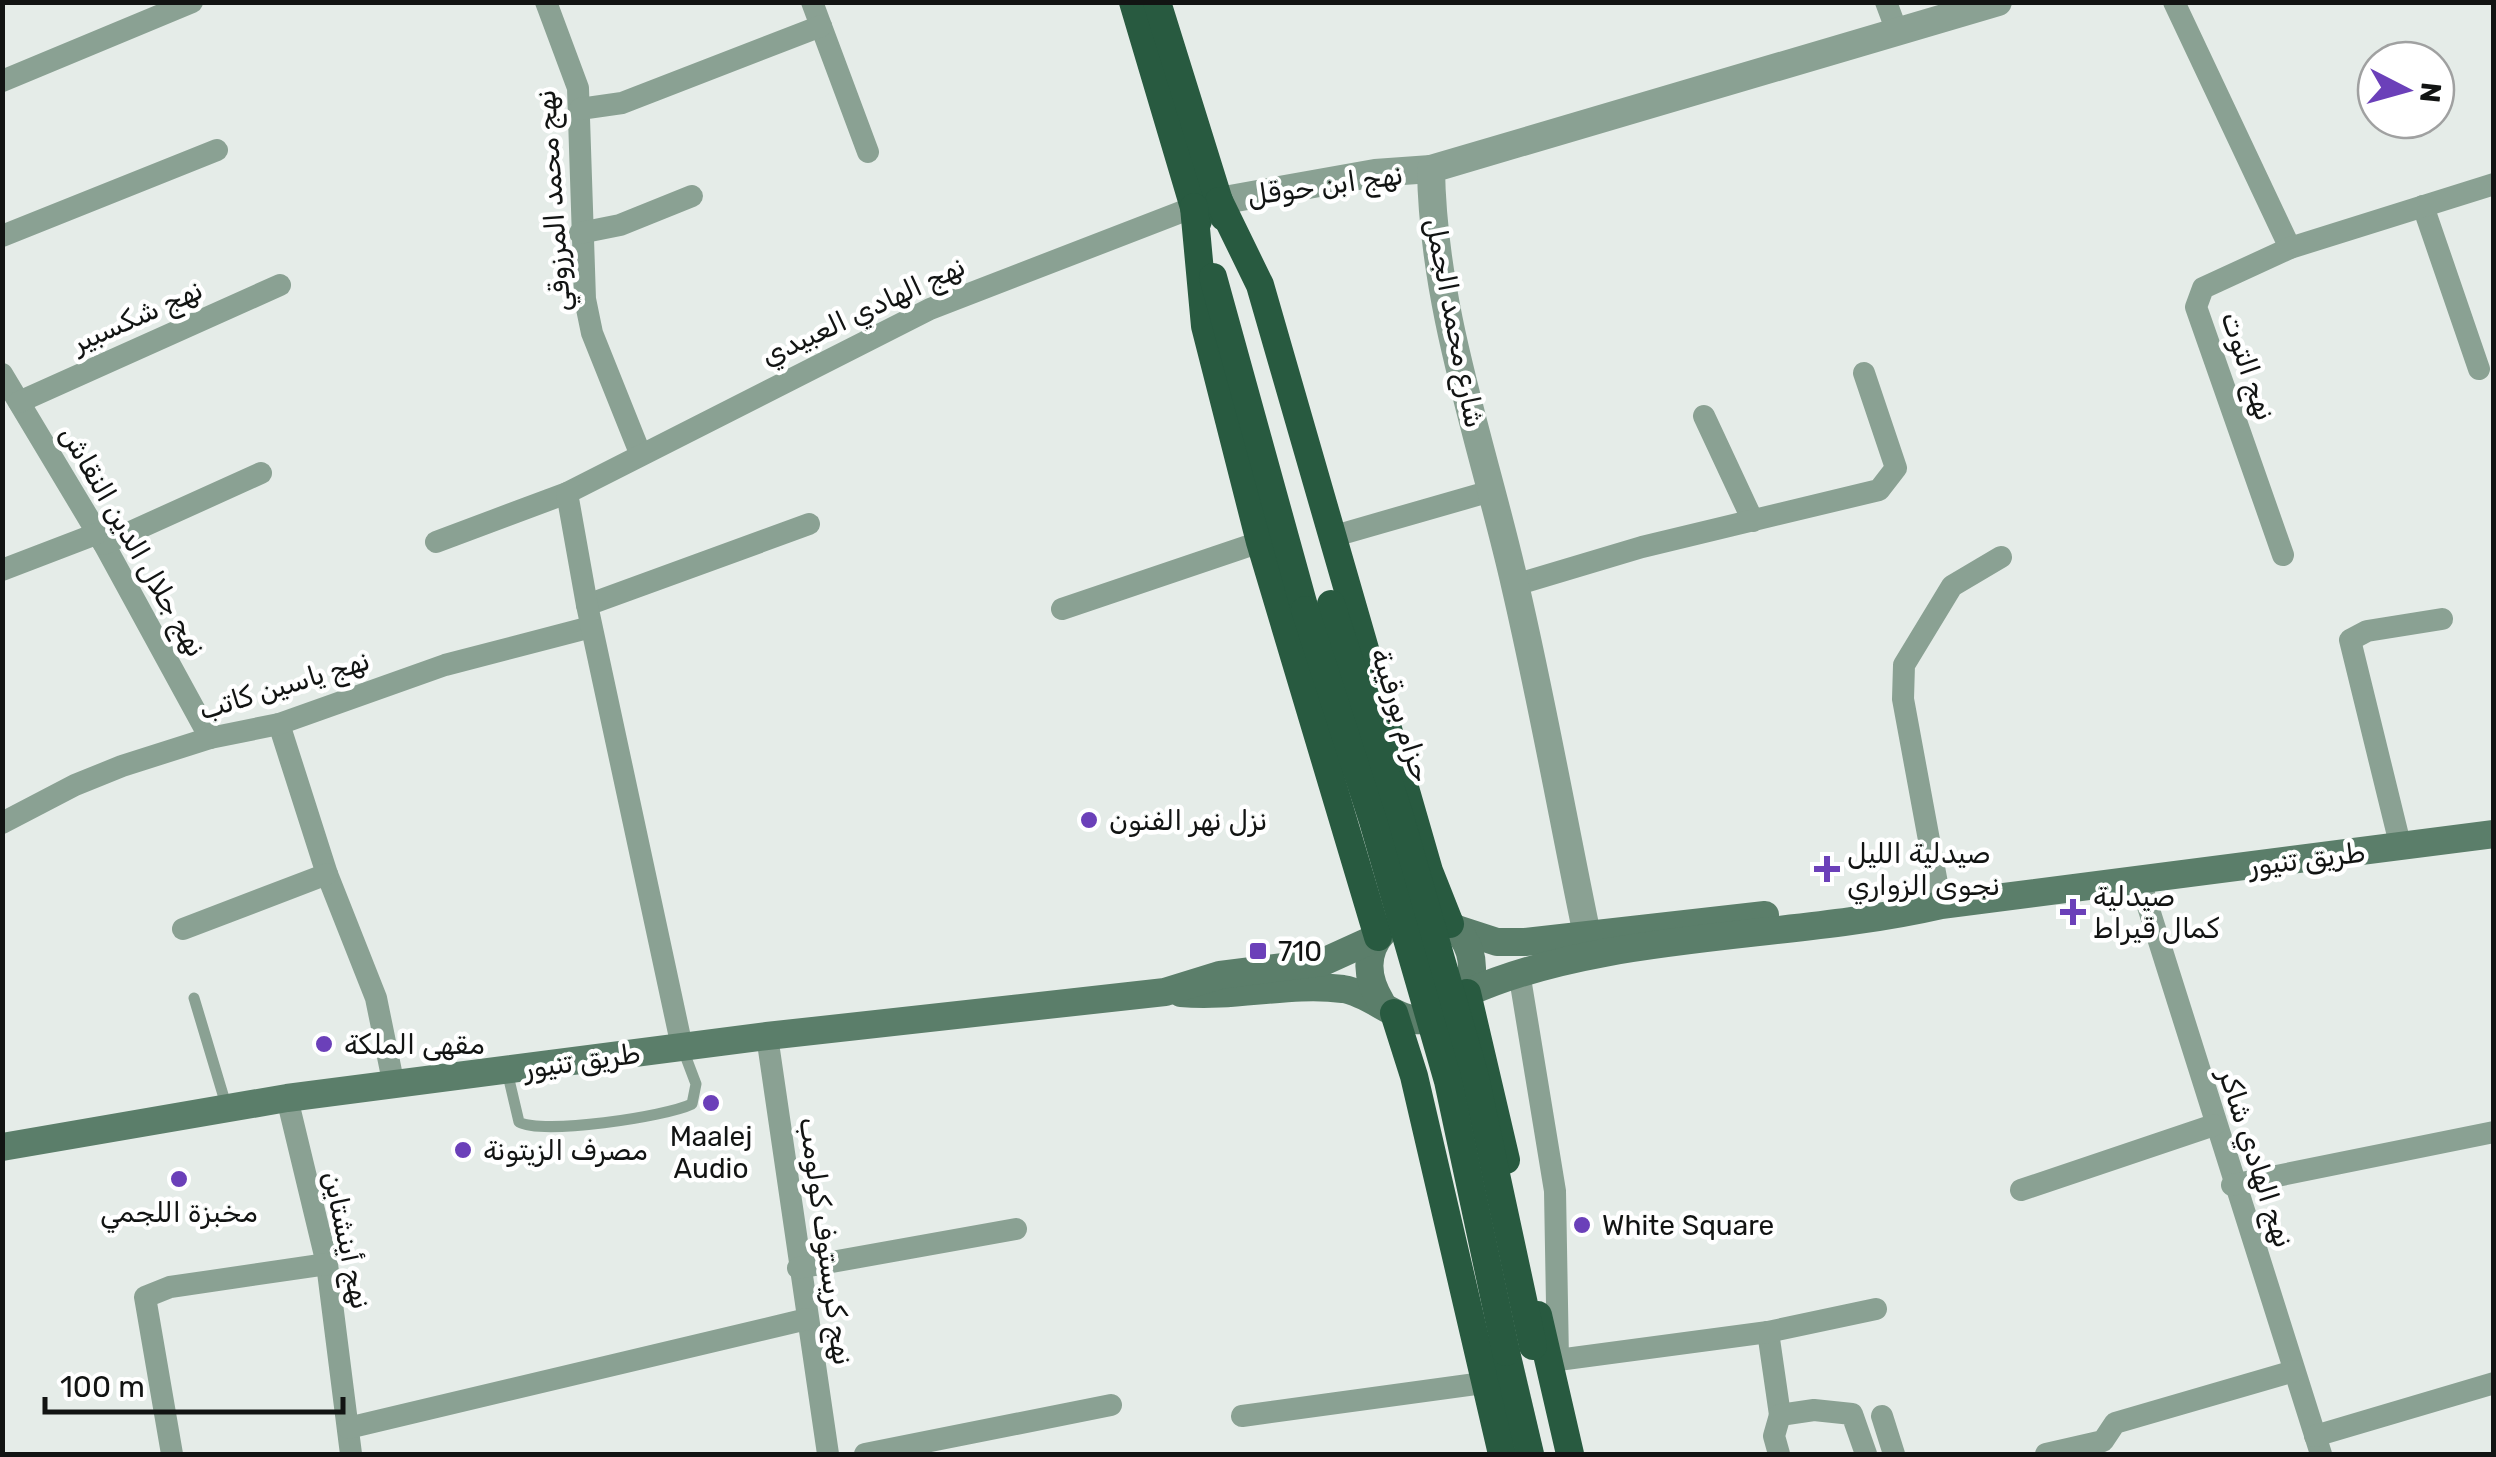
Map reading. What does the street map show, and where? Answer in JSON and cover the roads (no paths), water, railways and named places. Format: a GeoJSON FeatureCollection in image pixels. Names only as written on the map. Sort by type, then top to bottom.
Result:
{"type":"FeatureCollection","features":[{"type":"Feature","properties":{"kind":"highway"},"geometry":{"type":"LineString","coordinates":[[1132,2],[1207,204],[1260,285],[1418,834],[1454,926]]}},
{"type":"Feature","properties":{"kind":"highway"},"geometry":{"type":"LineString","coordinates":[[1157,2],[1207,204],[1373,821],[1448,1081],[1570,1454]]}},
{"type":"Feature","properties":{"kind":"highway"},"geometry":{"type":"LineString","coordinates":[[1207,204],[1205,326],[1260,542],[1378,937]]}},
{"type":"Feature","properties":{"kind":"highway"},"geometry":{"type":"LineString","coordinates":[[1467,993],[1488,1071],[1556,1454]]}},
{"type":"Feature","properties":{"kind":"highway"},"geometry":{"type":"LineString","coordinates":[[1388,1008],[1414,1076],[1502,1454]]}},
{"type":"Feature","properties":{"kind":"highway"},"geometry":{"type":"LineString","coordinates":[[1530,1454],[1536,1355]]}},
{"type":"Feature","properties":{"kind":"main road","name":"طريق تنيور"},"geometry":{"type":"LineString","coordinates":[[1467,993],[1519,972],[1591,956],[1880,919],[1941,905],[2139,878],[2494,834]]}},
{"type":"Feature","properties":{"kind":"main road","name":"طريق تنيور"},"geometry":{"type":"LineString","coordinates":[[1454,926],[1497,942],[1868,903],[1941,905]]}},
{"type":"Feature","properties":{"kind":"main road"},"geometry":{"type":"LineString","coordinates":[[1424,914],[1454,926],[1473,960],[1467,993],[1457,1006],[1426,1020],[1388,1008],[1368,972],[1378,937],[1407,916],[1424,914]]}},
{"type":"Feature","properties":{"kind":"main road","name":"طريق تنيور"},"geometry":{"type":"LineString","coordinates":[[2,1147],[287,1098],[767,1036],[1165,992],[1220,975],[1323,962],[1378,937]]}},
{"type":"Feature","properties":{"kind":"main road","name":"طريق تنيور"},"geometry":{"type":"LineString","coordinates":[[1165,992],[1222,997],[1343,990],[1388,1008]]}},
{"type":"Feature","properties":{"kind":"street"},"geometry":{"type":"LineString","coordinates":[[2,80],[192,2]]}},
{"type":"Feature","properties":{"kind":"street","name":"نهج محمد المرزوقي"},"geometry":{"type":"LineString","coordinates":[[546,2],[572,68],[580,109],[581,271],[592,333],[640,452]]}},
{"type":"Feature","properties":{"kind":"street"},"geometry":{"type":"LineString","coordinates":[[812,2],[868,152]]}},
{"type":"Feature","properties":{"kind":"street"},"geometry":{"type":"LineString","coordinates":[[1432,169],[1891,16],[1998,2]]}},
{"type":"Feature","properties":{"kind":"street"},"geometry":{"type":"LineString","coordinates":[[2174,2],[2290,248]]}},
{"type":"Feature","properties":{"kind":"street"},"geometry":{"type":"LineString","coordinates":[[580,109],[622,102],[820,26]]}},
{"type":"Feature","properties":{"kind":"street"},"geometry":{"type":"LineString","coordinates":[[2,236],[217,150]]}},
{"type":"Feature","properties":{"kind":"street","name":"نهج ابن حوقل"},"geometry":{"type":"LineString","coordinates":[[1207,204],[1375,174],[1432,169]]}},
{"type":"Feature","properties":{"kind":"street","name":"شارع محمد الجمل"},"geometry":{"type":"LineString","coordinates":[[1432,169],[1432,223],[1449,316],[1515,585],[1587,935]]}},
{"type":"Feature","properties":{"kind":"street","name":"نهج التوت"},"geometry":{"type":"LineString","coordinates":[[2283,555],[2196,308],[2203,288],[2290,248],[2494,184]]}},
{"type":"Feature","properties":{"kind":"street"},"geometry":{"type":"LineString","coordinates":[[580,233],[620,226],[692,196]]}},
{"type":"Feature","properties":{"kind":"street","name":"نهج الهادي العبيدي"},"geometry":{"type":"LineString","coordinates":[[436,542],[567,493],[640,452],[930,308],[1207,204]]}},
{"type":"Feature","properties":{"kind":"street"},"geometry":{"type":"LineString","coordinates":[[2423,206],[2479,369]]}},
{"type":"Feature","properties":{"kind":"street","name":"نهج شكسبير"},"geometry":{"type":"LineString","coordinates":[[9,389],[280,286]]}},
{"type":"Feature","properties":{"kind":"street"},"geometry":{"type":"LineString","coordinates":[[1515,585],[1879,490],[1896,468],[1864,373]]}},
{"type":"Feature","properties":{"kind":"street","name":"نهج جلال الدين النقاش"},"geometry":{"type":"LineString","coordinates":[[9,389],[100,539],[210,738]]}},
{"type":"Feature","properties":{"kind":"street"},"geometry":{"type":"LineString","coordinates":[[1704,416],[1754,521]]}},
{"type":"Feature","properties":{"kind":"street"},"geometry":{"type":"LineString","coordinates":[[2,570],[100,539],[261,473]]}},
{"type":"Feature","properties":{"kind":"street"},"geometry":{"type":"LineString","coordinates":[[1344,534],[1491,490]]}},
{"type":"Feature","properties":{"kind":"street"},"geometry":{"type":"LineString","coordinates":[[567,493],[589,616],[682,1048]]}},
{"type":"Feature","properties":{"kind":"street","name":"نهج ياسين كاتب"},"geometry":{"type":"LineString","coordinates":[[2,823],[75,785],[210,738],[280,724],[589,616],[809,524]]}},
{"type":"Feature","properties":{"kind":"street"},"geometry":{"type":"LineString","coordinates":[[1062,609],[1260,542]]}},
{"type":"Feature","properties":{"kind":"street"},"geometry":{"type":"LineString","coordinates":[[1941,905],[1903,699],[1904,665],[1952,586],[2001,558]]}},
{"type":"Feature","properties":{"kind":"street"},"geometry":{"type":"LineString","coordinates":[[2401,848],[2350,640],[2367,631],[2442,618]]}},
{"type":"Feature","properties":{"kind":"street"},"geometry":{"type":"LineString","coordinates":[[280,724],[328,874],[376,998],[394,1086]]}},
{"type":"Feature","properties":{"kind":"street"},"geometry":{"type":"LineString","coordinates":[[184,929],[328,874]]}},
{"type":"Feature","properties":{"kind":"street","name":"نهج الهادي شاكر"},"geometry":{"type":"LineString","coordinates":[[2139,878],[2232,1186],[2318,1445]]}},
{"type":"Feature","properties":{"kind":"street"},"geometry":{"type":"LineString","coordinates":[[1519,972],[1556,1190],[1536,1355],[1768,1332],[1876,1309]]}},
{"type":"Feature","properties":{"kind":"street","name":"نهج كريستوف كولومب"},"geometry":{"type":"LineString","coordinates":[[767,1036],[828,1454]]}},
{"type":"Feature","properties":{"kind":"street","name":"نهج أينشتاين"},"geometry":{"type":"LineString","coordinates":[[287,1098],[328,1264],[351,1454]]}},
{"type":"Feature","properties":{"kind":"street"},"geometry":{"type":"LineString","coordinates":[[2021,1190],[2214,1125]]}},
{"type":"Feature","properties":{"kind":"street"},"geometry":{"type":"LineString","coordinates":[[2232,1186],[2494,1132]]}},
{"type":"Feature","properties":{"kind":"street"},"geometry":{"type":"LineString","coordinates":[[798,1268],[1016,1229]]}},
{"type":"Feature","properties":{"kind":"street"},"geometry":{"type":"LineString","coordinates":[[172,1454],[145,1297],[170,1287],[328,1264]]}},
{"type":"Feature","properties":{"kind":"street"},"geometry":{"type":"LineString","coordinates":[[348,1428],[806,1319]]}},
{"type":"Feature","properties":{"kind":"street"},"geometry":{"type":"LineString","coordinates":[[1768,1332],[1780,1415],[1774,1436],[1779,1454]]}},
{"type":"Feature","properties":{"kind":"street"},"geometry":{"type":"LineString","coordinates":[[2046,1454],[2103,1442],[2115,1423],[2294,1371]]}},
{"type":"Feature","properties":{"kind":"street"},"geometry":{"type":"LineString","coordinates":[[1242,1416],[1483,1383]]}},
{"type":"Feature","properties":{"kind":"street"},"geometry":{"type":"LineString","coordinates":[[2318,1445],[2494,1383]]}},
{"type":"Feature","properties":{"kind":"street"},"geometry":{"type":"LineString","coordinates":[[864,1454],[1111,1405]]}},
{"type":"Feature","properties":{"kind":"street"},"geometry":{"type":"LineString","coordinates":[[1780,1415],[1814,1410],[1852,1414],[1866,1454]]}},
{"type":"Feature","properties":{"kind":"street"},"geometry":{"type":"LineString","coordinates":[[1882,1416],[1894,1454]]}},
{"type":"Feature","properties":{"kind":"lane"},"geometry":{"type":"LineString","coordinates":[[194,998],[227,1109]]}},
{"type":"Feature","properties":{"kind":"lane"},"geometry":{"type":"LineString","coordinates":[[507,1071],[519,1122],[534,1128],[564,1126],[692,1104],[696,1084],[682,1048]]}},
{"type":"Feature","properties":{"kind":"place","name":"نزل نهر الفنون"},"geometry":{"type":"Point","coordinates":[1089,820]}},
{"type":"Feature","properties":{"kind":"place","name":"صيدلية الليل نجوى الزواري"},"geometry":{"type":"Point","coordinates":[1827,869]}},
{"type":"Feature","properties":{"kind":"place","name":"صيدلية كمال قيراط"},"geometry":{"type":"Point","coordinates":[2073,912]}},
{"type":"Feature","properties":{"kind":"place","name":"710"},"geometry":{"type":"Point","coordinates":[1258,951]}},
{"type":"Feature","properties":{"kind":"place","name":"مقهى الملكة"},"geometry":{"type":"Point","coordinates":[324,1044]}},
{"type":"Feature","properties":{"kind":"place","name":"Maalej Audio"},"geometry":{"type":"Point","coordinates":[711,1103]}},
{"type":"Feature","properties":{"kind":"place","name":"مصرف الزيتونة"},"geometry":{"type":"Point","coordinates":[463,1150]}},
{"type":"Feature","properties":{"kind":"place","name":"مخبزة اللجمي"},"geometry":{"type":"Point","coordinates":[179,1179]}},
{"type":"Feature","properties":{"kind":"place","name":"White Square"},"geometry":{"type":"Point","coordinates":[1582,1225]}}]}
